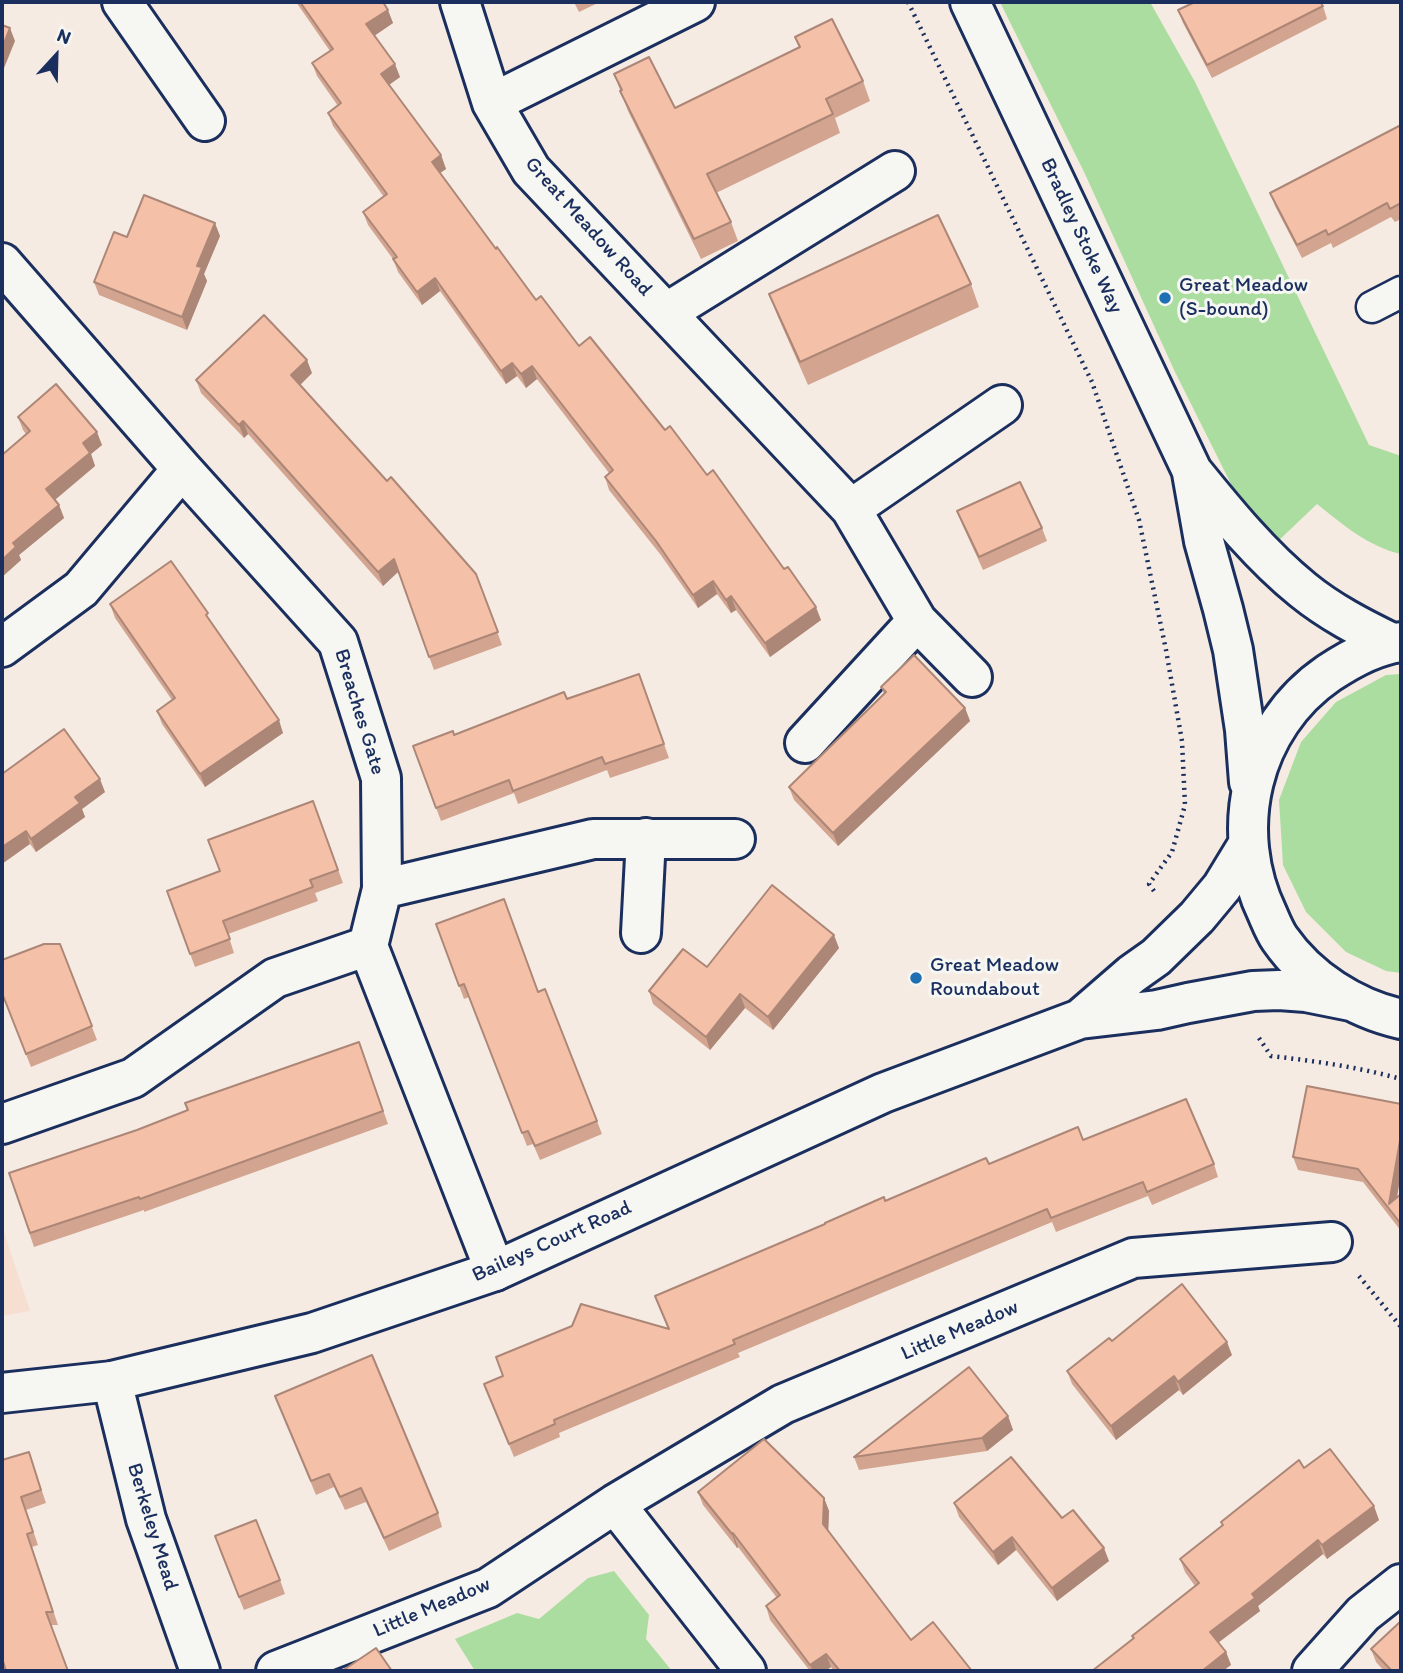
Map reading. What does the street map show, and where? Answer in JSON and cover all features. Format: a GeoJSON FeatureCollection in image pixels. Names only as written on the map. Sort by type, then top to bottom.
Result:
{"type":"FeatureCollection","features":[{"type":"Feature","properties":{"kind":"street"},"geometry":{"type":"LineString","coordinates":[[122,2],[205,121]]}},
{"type":"Feature","properties":{"kind":"street","name":"Great Meadow Road"},"geometry":{"type":"LineString","coordinates":[[460,2],[492,103],[531,170],[851,509],[917,621],[972,677]]}},
{"type":"Feature","properties":{"kind":"street"},"geometry":{"type":"LineString","coordinates":[[492,103],[695,2]]}},
{"type":"Feature","properties":{"kind":"street","name":"Bradley Stoke Way"},"geometry":{"type":"LineString","coordinates":[[970,2],[1192,471],[1238,527],[1303,590],[1352,623],[1396,642]]}},
{"type":"Feature","properties":{"kind":"street","name":"Great Meadow Road"},"geometry":{"type":"LineString","coordinates":[[666,313],[895,171]]}},
{"type":"Feature","properties":{"kind":"street","name":"Breaches Gate"},"geometry":{"type":"LineString","coordinates":[[6,278],[338,642],[381,778],[382,889],[368,947]]}},
{"type":"Feature","properties":{"kind":"street"},"geometry":{"type":"LineString","coordinates":[[851,509],[1002,405]]}},
{"type":"Feature","properties":{"kind":"street"},"geometry":{"type":"LineString","coordinates":[[2,647],[81,589],[182,469]]}},
{"type":"Feature","properties":{"kind":"street","name":"Bradley Stoke Way"},"geometry":{"type":"LineString","coordinates":[[1192,471],[1204,541],[1233,650],[1245,730],[1250,794]]}},
{"type":"Feature","properties":{"kind":"street"},"geometry":{"type":"LineString","coordinates":[[805,743],[917,621]]}},
{"type":"Feature","properties":{"kind":"street"},"geometry":{"type":"LineString","coordinates":[[1396,642],[1351,658],[1315,683],[1285,715],[1263,752],[1250,794],[1247,846],[1257,894],[1279,938],[1311,974],[1351,1001],[1401,1019]]}},
{"type":"Feature","properties":{"kind":"street"},"geometry":{"type":"LineString","coordinates":[[641,933],[646,838]]}},
{"type":"Feature","properties":{"kind":"street"},"geometry":{"type":"LineString","coordinates":[[382,889],[593,839],[735,839]]}},
{"type":"Feature","properties":{"kind":"street","name":"Baileys Court Road"},"geometry":{"type":"LineString","coordinates":[[1080,1018],[1156,957],[1197,918],[1222,887],[1247,846]]}},
{"type":"Feature","properties":{"kind":"street"},"geometry":{"type":"LineString","coordinates":[[2,1124],[133,1078],[275,978],[368,947],[495,1271]]}},
{"type":"Feature","properties":{"kind":"street","name":"Baileys Court Road"},"geometry":{"type":"LineString","coordinates":[[2,1393],[112,1381],[313,1333],[495,1271],[883,1093],[1080,1018],[1157,1010],[1253,991],[1306,992],[1351,1001]]}},
{"type":"Feature","properties":{"kind":"street","name":"Little Meadow"},"geometry":{"type":"LineString","coordinates":[[276,1671],[488,1588],[615,1504],[783,1405],[1133,1258],[1332,1242]]}},
{"type":"Feature","properties":{"kind":"street","name":"Berkeley Mead"},"geometry":{"type":"LineString","coordinates":[[112,1381],[146,1519],[200,1671]]}},
{"type":"Feature","properties":{"kind":"street"},"geometry":{"type":"LineString","coordinates":[[615,1504],[746,1671]]}},
{"type":"Feature","properties":{"kind":"street"},"geometry":{"type":"LineString","coordinates":[[1312,1671],[1363,1614],[1401,1584]]}},
{"type":"Feature","properties":{"kind":"lane"},"geometry":{"type":"LineString","coordinates":[[1373,307],[1401,292]]}},
{"type":"Feature","properties":{"kind":"path"},"geometry":{"type":"LineString","coordinates":[[908,2],[1092,382],[1139,520],[1182,741],[1185,805],[1172,852],[1149,884]]}},
{"type":"Feature","properties":{"kind":"path"},"geometry":{"type":"LineString","coordinates":[[1271,1056],[1332,1063],[1401,1079]]}},
{"type":"Feature","properties":{"kind":"path"},"geometry":{"type":"LineString","coordinates":[[1332,1242],[1401,1327]]}},
{"type":"Feature","properties":{"kind":"shaded area"},"geometry":{"type":"Polygon","coordinates":[[[2,1226],[30,1311],[2,1316],[2,1226]]]}},
{"type":"Feature","properties":{"kind":"green space"},"geometry":{"type":"Polygon","coordinates":[[[1000,2],[1150,2],[1195,82],[1369,445],[1401,456],[1401,554],[1367,540],[1317,504],[1275,544],[1246,514],[1175,372],[1085,174],[1000,2]]]}},
{"type":"Feature","properties":{"kind":"green space"},"geometry":{"type":"Polygon","coordinates":[[[1401,674],[1401,973],[1386,971],[1346,952],[1306,912],[1283,865],[1279,800],[1301,742],[1336,702],[1386,675],[1401,674]]]}},
{"type":"Feature","properties":{"kind":"green space"},"geometry":{"type":"Polygon","coordinates":[[[614,1571],[649,1615],[646,1639],[672,1671],[475,1671],[455,1639],[517,1613],[539,1619],[588,1578],[614,1571]]]}},
{"type":"Feature","properties":{"kind":"building"},"geometry":{"type":"Polygon","coordinates":[[[300,2],[383,2],[388,10],[366,24],[395,64],[381,74],[441,155],[432,162],[536,300],[541,296],[579,346],[590,337],[665,430],[670,426],[707,475],[713,470],[784,569],[788,567],[816,607],[765,643],[731,596],[726,600],[713,581],[693,595],[656,541],[605,477],[613,470],[532,366],[521,374],[512,363],[501,371],[435,278],[417,292],[393,259],[397,257],[363,212],[387,194],[328,113],[341,103],[312,63],[333,49],[300,2]]]}},
{"type":"Feature","properties":{"kind":"building"},"geometry":{"type":"Polygon","coordinates":[[[1195,2],[1320,2],[1323,6],[1207,65],[1178,10],[1195,2]]]}},
{"type":"Feature","properties":{"kind":"building"},"geometry":{"type":"Polygon","coordinates":[[[832,19],[863,81],[826,99],[833,114],[707,174],[731,222],[694,239],[614,74],[649,57],[675,108],[800,47],[795,37],[832,19]]]}},
{"type":"Feature","properties":{"kind":"building"},"geometry":{"type":"Polygon","coordinates":[[[2,25],[10,28],[2,48],[2,25]]]}},
{"type":"Feature","properties":{"kind":"building"},"geometry":{"type":"Polygon","coordinates":[[[1401,125],[1401,203],[1390,209],[1387,203],[1328,235],[1326,230],[1297,245],[1270,193],[1401,125]]]}},
{"type":"Feature","properties":{"kind":"building"},"geometry":{"type":"Polygon","coordinates":[[[144,195],[215,223],[197,266],[202,267],[182,317],[94,282],[114,232],[127,237],[144,195]]]}},
{"type":"Feature","properties":{"kind":"building"},"geometry":{"type":"Polygon","coordinates":[[[938,215],[971,284],[800,362],[769,294],[938,215]]]}},
{"type":"Feature","properties":{"kind":"building"},"geometry":{"type":"Polygon","coordinates":[[[264,315],[307,360],[291,375],[387,481],[391,477],[476,574],[498,632],[429,657],[394,559],[378,572],[243,421],[239,425],[196,380],[264,315]]]}},
{"type":"Feature","properties":{"kind":"building"},"geometry":{"type":"Polygon","coordinates":[[[56,384],[97,432],[83,443],[90,453],[46,489],[59,505],[13,543],[16,547],[2,560],[2,455],[30,431],[18,417],[56,384]]]}},
{"type":"Feature","properties":{"kind":"building"},"geometry":{"type":"Polygon","coordinates":[[[1020,482],[1042,528],[979,557],[957,511],[1020,482]]]}},
{"type":"Feature","properties":{"kind":"building"},"geometry":{"type":"Polygon","coordinates":[[[171,561],[279,720],[200,774],[157,711],[175,698],[110,604],[171,561]]]}},
{"type":"Feature","properties":{"kind":"building"},"geometry":{"type":"Polygon","coordinates":[[[914,655],[965,708],[833,833],[789,787],[886,692],[881,687],[914,655]]]}},
{"type":"Feature","properties":{"kind":"building"},"geometry":{"type":"Polygon","coordinates":[[[639,674],[664,744],[605,764],[602,757],[513,791],[509,780],[436,808],[413,746],[453,731],[454,735],[564,692],[567,699],[639,674]]]}},
{"type":"Feature","properties":{"kind":"building"},"geometry":{"type":"Polygon","coordinates":[[[64,729],[100,779],[75,797],[80,803],[31,839],[26,831],[2,847],[2,774],[64,729]]]}},
{"type":"Feature","properties":{"kind":"building"},"geometry":{"type":"Polygon","coordinates":[[[313,801],[338,870],[310,880],[313,887],[223,921],[230,939],[190,954],[167,891],[220,871],[208,840],[313,801]]]}},
{"type":"Feature","properties":{"kind":"building"},"geometry":{"type":"Polygon","coordinates":[[[772,885],[834,935],[768,1017],[740,994],[706,1037],[649,991],[683,949],[707,967],[772,885]]]}},
{"type":"Feature","properties":{"kind":"building"},"geometry":{"type":"Polygon","coordinates":[[[504,899],[538,992],[545,989],[597,1121],[535,1146],[528,1131],[522,1133],[464,984],[459,986],[436,924],[504,899]]]}},
{"type":"Feature","properties":{"kind":"building"},"geometry":{"type":"Polygon","coordinates":[[[44,944],[60,944],[92,1026],[26,1054],[2,993],[2,960],[44,944]]]}},
{"type":"Feature","properties":{"kind":"building"},"geometry":{"type":"Polygon","coordinates":[[[359,1042],[383,1111],[140,1199],[139,1197],[30,1233],[9,1173],[137,1130],[188,1110],[185,1103],[359,1042]]]}},
{"type":"Feature","properties":{"kind":"building"},"geometry":{"type":"Polygon","coordinates":[[[1307,1086],[1401,1104],[1401,1135],[1389,1204],[1401,1194],[1401,1224],[1358,1169],[1293,1157],[1307,1086]]]}},
{"type":"Feature","properties":{"kind":"building"},"geometry":{"type":"Polygon","coordinates":[[[1186,1099],[1214,1164],[1147,1192],[1143,1182],[1051,1218],[1047,1209],[733,1340],[735,1344],[554,1420],[555,1424],[509,1444],[484,1384],[503,1376],[496,1357],[572,1326],[581,1304],[669,1329],[655,1296],[884,1197],[885,1201],[986,1158],[989,1164],[1078,1127],[1083,1140],[1186,1099]]]}},
{"type":"Feature","properties":{"kind":"building"},"geometry":{"type":"Polygon","coordinates":[[[1182,1284],[1227,1342],[1178,1382],[1174,1376],[1111,1426],[1067,1371],[1109,1338],[1112,1341],[1182,1284]]]}},
{"type":"Feature","properties":{"kind":"building"},"geometry":{"type":"Polygon","coordinates":[[[372,1355],[438,1513],[384,1538],[361,1488],[340,1497],[329,1474],[311,1481],[275,1396],[372,1355]]]}},
{"type":"Feature","properties":{"kind":"building"},"geometry":{"type":"Polygon","coordinates":[[[969,1367],[1008,1416],[982,1438],[854,1457],[969,1367]]]}},
{"type":"Feature","properties":{"kind":"building"},"geometry":{"type":"Polygon","coordinates":[[[764,1439],[824,1498],[823,1524],[911,1640],[933,1622],[972,1671],[840,1671],[826,1654],[810,1665],[766,1606],[780,1595],[698,1492],[764,1439]]]}},
{"type":"Feature","properties":{"kind":"building"},"geometry":{"type":"Polygon","coordinates":[[[1330,1449],[1374,1506],[1322,1545],[1318,1540],[1252,1594],[1255,1598],[1210,1632],[1226,1652],[1202,1671],[1092,1671],[1199,1583],[1180,1559],[1223,1525],[1221,1522],[1299,1460],[1304,1468],[1330,1449]]]}},
{"type":"Feature","properties":{"kind":"building"},"geometry":{"type":"Polygon","coordinates":[[[29,1452],[41,1490],[21,1497],[33,1532],[27,1534],[53,1612],[46,1612],[68,1671],[6,1671],[2,1658],[2,1460],[29,1452]]]}},
{"type":"Feature","properties":{"kind":"building"},"geometry":{"type":"Polygon","coordinates":[[[1011,1457],[1062,1518],[1073,1510],[1104,1548],[1052,1588],[1012,1537],[993,1552],[954,1503],[1011,1457]]]}},
{"type":"Feature","properties":{"kind":"building"},"geometry":{"type":"Polygon","coordinates":[[[256,1520],[280,1580],[239,1597],[215,1536],[256,1520]]]}},
{"type":"Feature","properties":{"kind":"building"},"geometry":{"type":"Polygon","coordinates":[[[1401,1621],[1401,1671],[1392,1671],[1371,1649],[1401,1621]]]}},
{"type":"Feature","properties":{"kind":"building"},"geometry":{"type":"Polygon","coordinates":[[[376,1648],[392,1671],[342,1671],[376,1648]]]}},
{"type":"Feature","properties":{"kind":"place","name":"Great Meadow (S-bound)"},"geometry":{"type":"Point","coordinates":[1165,298]}},
{"type":"Feature","properties":{"kind":"place","name":"Great Meadow Roundabout"},"geometry":{"type":"Point","coordinates":[916,978]}}]}
